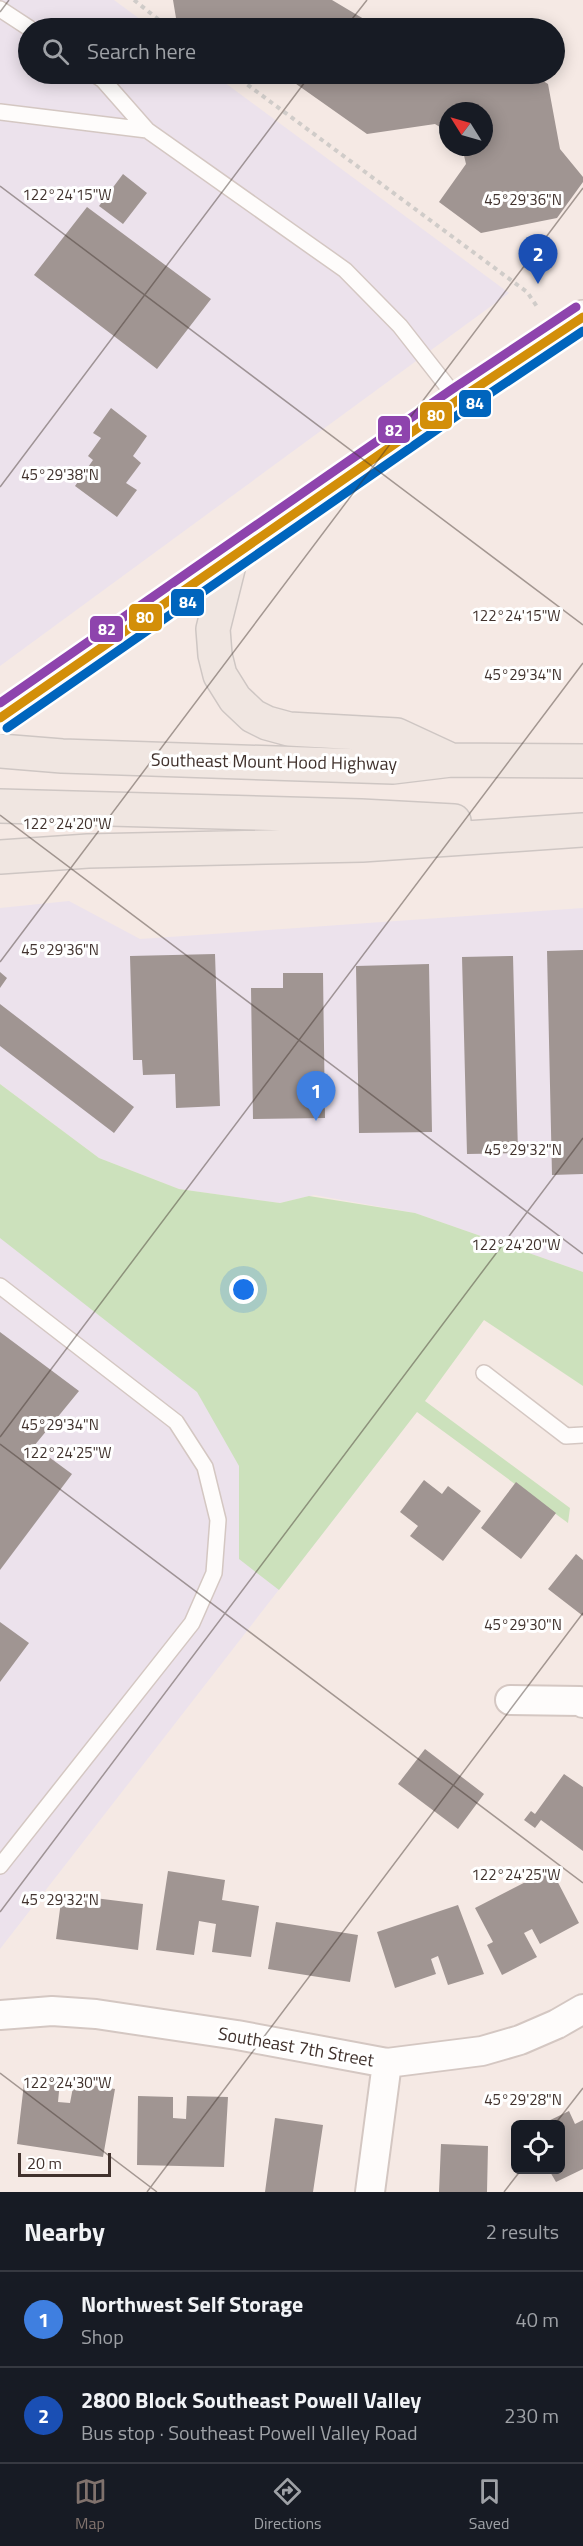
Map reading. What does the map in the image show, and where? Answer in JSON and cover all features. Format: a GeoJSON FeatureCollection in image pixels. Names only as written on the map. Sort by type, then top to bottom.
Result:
{"type":"FeatureCollection","features":[{"type":"Feature","properties":{"kind":"highway"},"geometry":{"type":"LineString","coordinates":[[231,557],[213,630],[215,655],[220,675],[235,699],[253,716],[267,723],[289,729],[397,735],[451,760]]}},
{"type":"Feature","properties":{"kind":"highway","name":"Southeast Mount Hood Highway"},"geometry":{"type":"LineString","coordinates":[[0,751],[62,756],[393,767],[451,760],[583,761]]}},
{"type":"Feature","properties":{"kind":"highway"},"geometry":{"type":"LineString","coordinates":[[0,806],[361,816],[583,829]]}},
{"type":"Feature","properties":{"kind":"highway"},"geometry":{"type":"LineString","coordinates":[[0,857],[88,851],[362,846],[583,829]]}},
{"type":"Feature","properties":{"kind":"main road"},"geometry":{"type":"LineString","coordinates":[[0,718],[458,400],[570,326]]}},
{"type":"Feature","properties":{"kind":"street"},"geometry":{"type":"LineString","coordinates":[[510,1700],[580,1701],[583,1703]]}},
{"type":"Feature","properties":{"kind":"street","name":"Southeast 7th Street"},"geometry":{"type":"LineString","coordinates":[[0,2015],[52,2011],[96,2014],[237,2035],[387,2063],[442,2058],[482,2051],[520,2040],[583,2009]]}},
{"type":"Feature","properties":{"kind":"street"},"geometry":{"type":"LineString","coordinates":[[370,2192],[387,2063]]}},
{"type":"Feature","properties":{"kind":"lane"},"geometry":{"type":"LineString","coordinates":[[0,9],[18,21]]}},
{"type":"Feature","properties":{"kind":"lane"},"geometry":{"type":"LineString","coordinates":[[107,84],[147,130],[345,270],[400,326],[458,400]]}},
{"type":"Feature","properties":{"kind":"lane"},"geometry":{"type":"LineString","coordinates":[[0,112],[147,130]]}},
{"type":"Feature","properties":{"kind":"lane"},"geometry":{"type":"LineString","coordinates":[[0,1286],[176,1422],[205,1467],[218,1520],[214,1573],[192,1623],[0,1866]]}},
{"type":"Feature","properties":{"kind":"lane"},"geometry":{"type":"LineString","coordinates":[[484,1373],[566,1436],[583,1435]]}},
{"type":"Feature","properties":{"kind":"path"},"geometry":{"type":"LineString","coordinates":[[134,0],[156,18]]}},
{"type":"Feature","properties":{"kind":"path"},"geometry":{"type":"LineString","coordinates":[[246,84],[570,326]]}},
{"type":"Feature","properties":{"kind":"shaded area"},"geometry":{"type":"Polygon","coordinates":[[[0,0],[114,0],[138,18],[18,18],[18,84],[227,84],[509,293],[0,666],[0,0]]]}},
{"type":"Feature","properties":{"kind":"shaded area"},"geometry":{"type":"Polygon","coordinates":[[[69,901],[140,939],[583,908],[583,1272],[415,1213],[314,1195],[280,1203],[179,1189],[99,1158],[0,1084],[0,908],[69,901]]]}},
{"type":"Feature","properties":{"kind":"shaded area"},"geometry":{"type":"Polygon","coordinates":[[[0,1140],[399,1435],[0,1949],[0,1140]]]}},
{"type":"Feature","properties":{"kind":"green space"},"geometry":{"type":"Polygon","coordinates":[[[0,1084],[99,1158],[179,1189],[280,1203],[309,1196],[415,1213],[583,1272],[583,1386],[484,1320],[425,1401],[570,1508],[568,1523],[417,1412],[279,1590],[239,1559],[239,1466],[197,1392],[0,1238],[0,1084]]]}},
{"type":"Feature","properties":{"kind":"building"},"geometry":{"type":"Polygon","coordinates":[[[173,0],[332,0],[362,18],[176,18],[173,0]]]}},
{"type":"Feature","properties":{"kind":"building"},"geometry":{"type":"Polygon","coordinates":[[[296,84],[548,84],[560,149],[583,177],[583,182],[557,218],[481,233],[439,202],[466,164],[464,156],[493,156],[493,102],[439,102],[439,126],[435,124],[367,134],[296,84]]]}},
{"type":"Feature","properties":{"kind":"building"},"geometry":{"type":"Polygon","coordinates":[[[123,174],[147,193],[123,224],[99,206],[123,174]]]}},
{"type":"Feature","properties":{"kind":"building"},"geometry":{"type":"Polygon","coordinates":[[[87,207],[211,299],[157,369],[34,275],[87,207]]]}},
{"type":"Feature","properties":{"kind":"building"},"geometry":{"type":"Polygon","coordinates":[[[111,408],[147,436],[133,456],[141,463],[126,483],[137,490],[117,517],[75,486],[93,460],[88,456],[101,438],[93,433],[111,408]]]}},
{"type":"Feature","properties":{"kind":"building"},"geometry":{"type":"Polygon","coordinates":[[[583,950],[583,1174],[552,1175],[547,951],[583,950]]]}},
{"type":"Feature","properties":{"kind":"building"},"geometry":{"type":"Polygon","coordinates":[[[215,954],[220,1106],[176,1108],[175,1074],[143,1075],[142,1060],[133,1060],[130,956],[215,954]]]}},
{"type":"Feature","properties":{"kind":"building"},"geometry":{"type":"Polygon","coordinates":[[[513,956],[518,1153],[467,1154],[462,957],[513,956]]]}},
{"type":"Feature","properties":{"kind":"building"},"geometry":{"type":"Polygon","coordinates":[[[429,964],[432,1132],[359,1133],[356,966],[429,964]]]}},
{"type":"Feature","properties":{"kind":"building"},"geometry":{"type":"Polygon","coordinates":[[[0,972],[7,978],[0,988],[0,972]]]}},
{"type":"Feature","properties":{"kind":"building"},"geometry":{"type":"Polygon","coordinates":[[[283,973],[323,973],[325,1118],[253,1119],[251,988],[283,988],[283,973]]]}},
{"type":"Feature","properties":{"kind":"building"},"geometry":{"type":"Polygon","coordinates":[[[0,1004],[134,1107],[114,1133],[0,1046],[0,1004]]]}},
{"type":"Feature","properties":{"kind":"building"},"geometry":{"type":"Polygon","coordinates":[[[0,1332],[79,1391],[34,1446],[72,1474],[0,1570],[0,1332]]]}},
{"type":"Feature","properties":{"kind":"building"},"geometry":{"type":"Polygon","coordinates":[[[424,1480],[442,1494],[448,1486],[481,1511],[443,1561],[410,1536],[418,1526],[400,1512],[424,1480]]]}},
{"type":"Feature","properties":{"kind":"building"},"geometry":{"type":"Polygon","coordinates":[[[516,1482],[556,1513],[521,1559],[481,1528],[516,1482]]]}},
{"type":"Feature","properties":{"kind":"building"},"geometry":{"type":"Polygon","coordinates":[[[576,1554],[583,1560],[583,1616],[548,1589],[576,1554]]]}},
{"type":"Feature","properties":{"kind":"building"},"geometry":{"type":"Polygon","coordinates":[[[0,1622],[29,1643],[0,1682],[0,1622]]]}},
{"type":"Feature","properties":{"kind":"building"},"geometry":{"type":"Polygon","coordinates":[[[425,1749],[484,1794],[458,1829],[398,1784],[425,1749]]]}},
{"type":"Feature","properties":{"kind":"building"},"geometry":{"type":"Polygon","coordinates":[[[564,1774],[583,1787],[583,1851],[541,1820],[535,1828],[524,1820],[531,1811],[535,1814],[564,1774]]]}},
{"type":"Feature","properties":{"kind":"building"},"geometry":{"type":"Polygon","coordinates":[[[551,1869],[579,1923],[540,1944],[532,1929],[524,1933],[537,1957],[502,1975],[487,1945],[493,1942],[475,1908],[551,1869]]]}},
{"type":"Feature","properties":{"kind":"building"},"geometry":{"type":"Polygon","coordinates":[[[168,1871],[225,1880],[222,1900],[259,1906],[251,1957],[212,1952],[216,1924],[199,1921],[194,1955],[156,1950],[168,1871]]]}},
{"type":"Feature","properties":{"kind":"building"},"geometry":{"type":"Polygon","coordinates":[[[62,1894],[143,1904],[138,1950],[56,1939],[62,1894]]]}},
{"type":"Feature","properties":{"kind":"building"},"geometry":{"type":"Polygon","coordinates":[[[458,1905],[484,1974],[448,1985],[438,1956],[431,1959],[436,1974],[395,1988],[377,1932],[458,1905]]]}},
{"type":"Feature","properties":{"kind":"building"},"geometry":{"type":"Polygon","coordinates":[[[276,1922],[358,1935],[350,1982],[268,1969],[276,1922]]]}},
{"type":"Feature","properties":{"kind":"building"},"geometry":{"type":"Polygon","coordinates":[[[25,2075],[60,2081],[58,2102],[70,2103],[74,2082],[115,2089],[103,2157],[17,2144],[25,2075]]]}},
{"type":"Feature","properties":{"kind":"building"},"geometry":{"type":"Polygon","coordinates":[[[138,2096],[173,2097],[173,2118],[186,2119],[187,2096],[228,2097],[224,2167],[137,2165],[138,2096]]]}},
{"type":"Feature","properties":{"kind":"building"},"geometry":{"type":"Polygon","coordinates":[[[569,2111],[575,2124],[583,2120],[583,2169],[556,2182],[551,2174],[565,2174],[565,2120],[550,2120],[569,2111]]]}},
{"type":"Feature","properties":{"kind":"building"},"geometry":{"type":"Polygon","coordinates":[[[275,2118],[323,2125],[313,2192],[265,2192],[275,2118]]]}},
{"type":"Feature","properties":{"kind":"building"},"geometry":{"type":"Polygon","coordinates":[[[441,2144],[488,2146],[487,2192],[439,2192],[441,2144]]]}},
{"type":"Feature","properties":{"kind":"transit line","name":"82"},"geometry":{"type":"LineString","coordinates":[[0,703],[451,390],[576,307]]}},
{"type":"Feature","properties":{"kind":"transit line","name":"80"},"geometry":{"type":"LineString","coordinates":[[0,718],[458,400],[583,317]]}},
{"type":"Feature","properties":{"kind":"transit line","name":"84"},"geometry":{"type":"LineString","coordinates":[[7,728],[465,410],[583,331]]}},
{"type":"Feature","properties":{"kind":"place","name":"2800 Block Southeast Powell Valley"},"geometry":{"type":"Point","coordinates":[538,284]}},
{"type":"Feature","properties":{"kind":"place","name":"Northwest Self Storage"},"geometry":{"type":"Point","coordinates":[316,1121]}}]}
